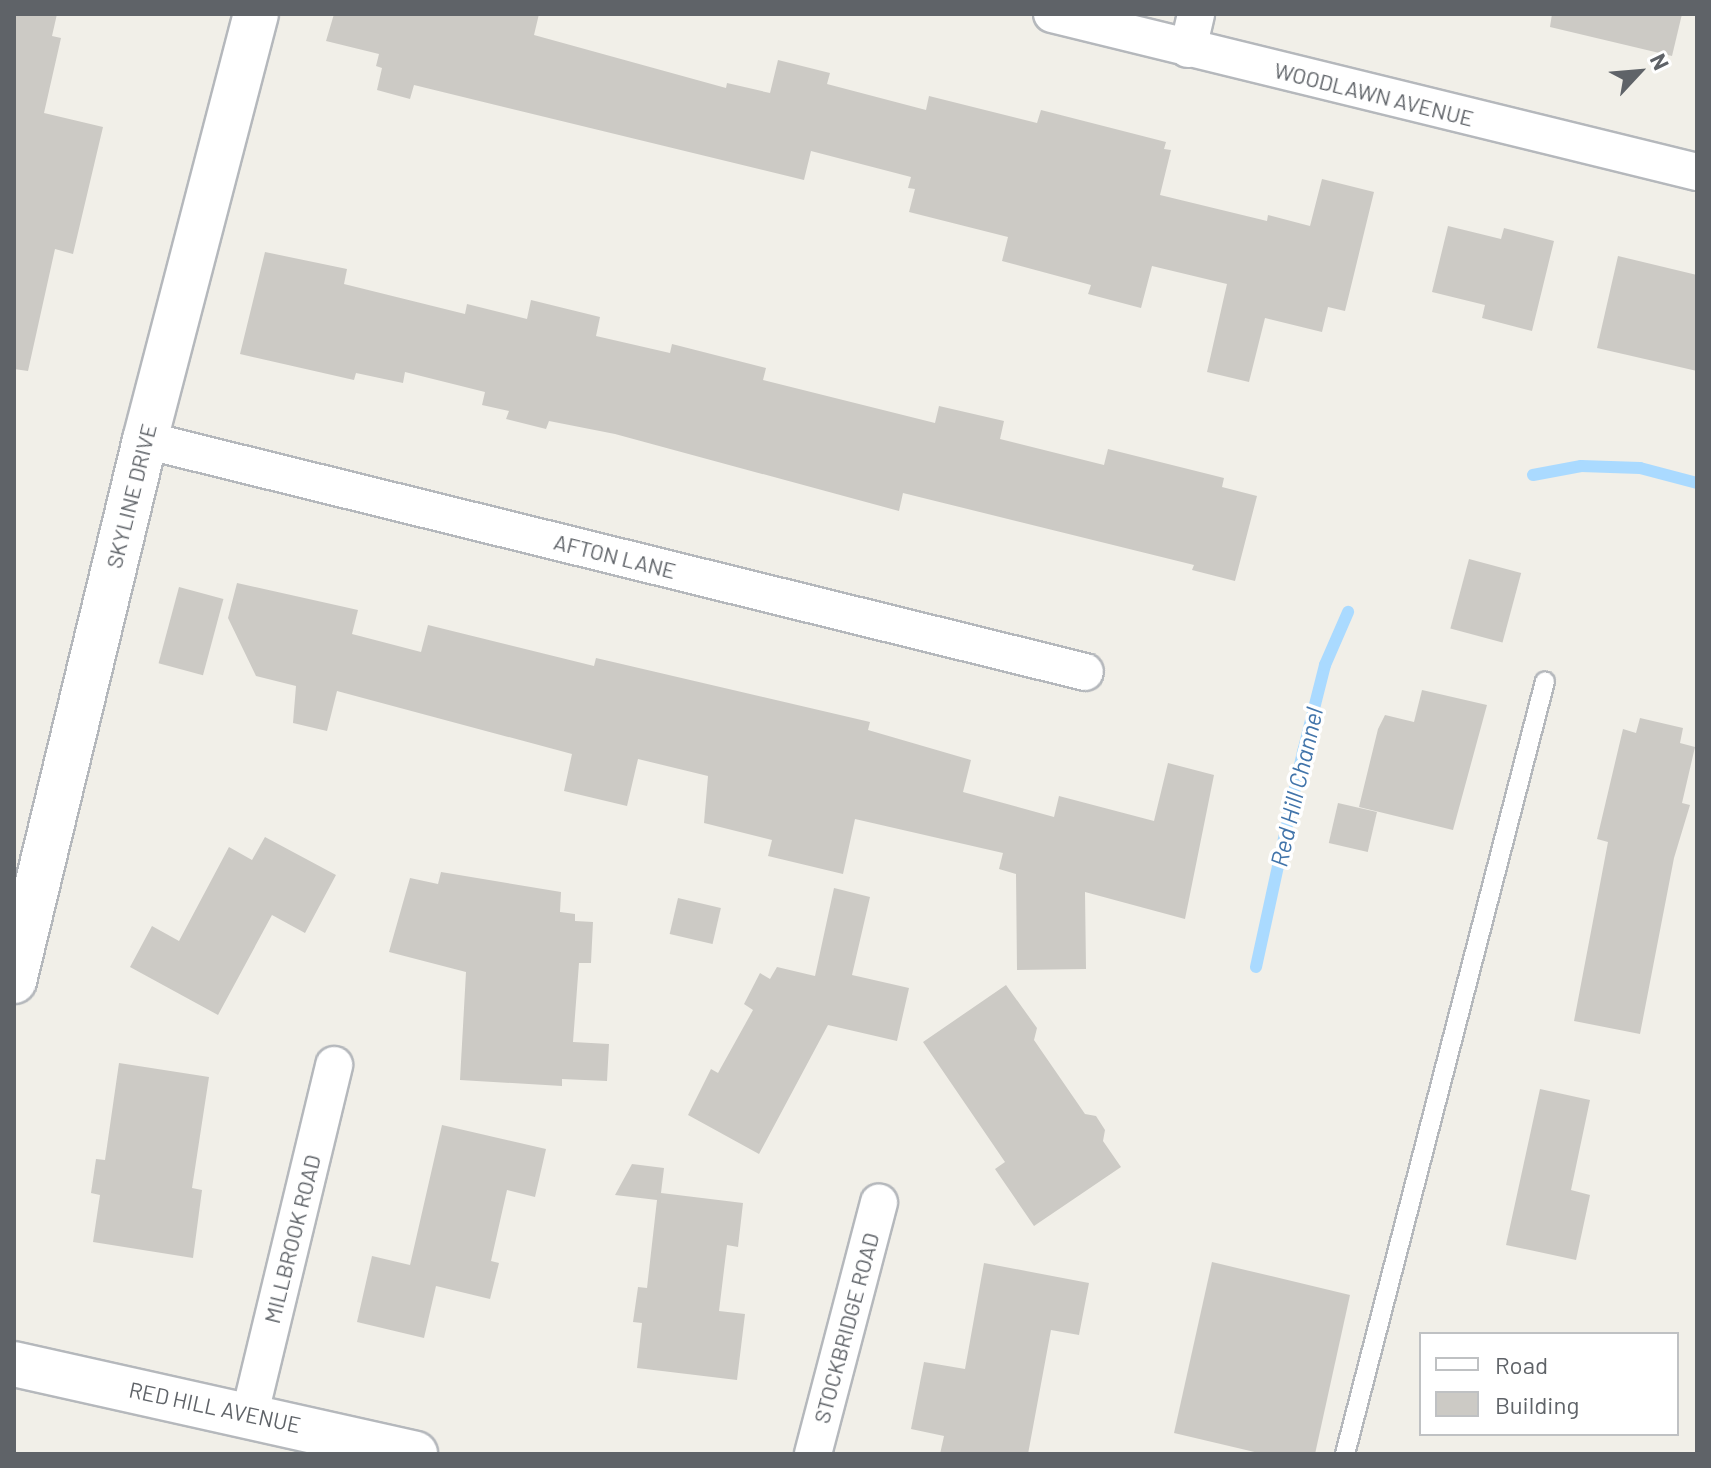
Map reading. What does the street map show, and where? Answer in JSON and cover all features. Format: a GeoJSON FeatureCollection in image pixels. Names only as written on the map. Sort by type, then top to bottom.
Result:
{"type":"FeatureCollection","features":[{"type":"Feature","properties":{"kind":"street","name":"SKYLINE DRIVE"},"geometry":{"type":"LineString","coordinates":[[14,981],[145,440],[256,14]]}},
{"type":"Feature","properties":{"kind":"street","name":"WOODLAWN AVENUE"},"geometry":{"type":"LineString","coordinates":[[1052,14],[1697,172]]}},
{"type":"Feature","properties":{"kind":"street"},"geometry":{"type":"LineString","coordinates":[[1188,49],[1196,14]]}},
{"type":"Feature","properties":{"kind":"street","name":"AFTON LANE"},"geometry":{"type":"LineString","coordinates":[[145,440],[1085,672]]}},
{"type":"Feature","properties":{"kind":"street","name":"MILLBROOK ROAD"},"geometry":{"type":"LineString","coordinates":[[250,1413],[334,1065]]}},
{"type":"Feature","properties":{"kind":"street","name":"STOCKBRIDGE ROAD"},"geometry":{"type":"LineString","coordinates":[[813,1454],[879,1203]]}},
{"type":"Feature","properties":{"kind":"street","name":"RED HILL AVENUE"},"geometry":{"type":"LineString","coordinates":[[14,1364],[250,1413],[415,1454]]}},
{"type":"Feature","properties":{"kind":"lane"},"geometry":{"type":"LineString","coordinates":[[1345,1454],[1545,681]]}},
{"type":"Feature","properties":{"kind":"building"},"geometry":{"type":"Polygon","coordinates":[[[14,14],[57,14],[52,36],[61,38],[44,113],[103,127],[73,254],[55,249],[28,371],[14,369],[14,14]]]}},
{"type":"Feature","properties":{"kind":"building"},"geometry":{"type":"Polygon","coordinates":[[[334,14],[539,14],[534,35],[726,88],[727,83],[770,93],[778,60],[830,73],[827,84],[926,110],[929,96],[1037,123],[1041,110],[1166,142],[1164,149],[1171,150],[1160,195],[1267,221],[1268,215],[1310,226],[1322,179],[1374,192],[1345,311],[1328,307],[1322,332],[1265,318],[1249,382],[1207,372],[1227,284],[1152,266],[1141,308],[1088,294],[1091,285],[1002,261],[1008,237],[909,212],[915,189],[908,188],[911,177],[811,151],[804,180],[414,85],[410,99],[377,90],[382,68],[376,66],[379,54],[326,41],[334,14]]]}},
{"type":"Feature","properties":{"kind":"building"},"geometry":{"type":"Polygon","coordinates":[[[1552,14],[1682,14],[1672,56],[1550,27],[1552,14]]]}},
{"type":"Feature","properties":{"kind":"building"},"geometry":{"type":"Polygon","coordinates":[[[1448,226],[1501,239],[1504,228],[1554,241],[1532,331],[1482,318],[1485,305],[1432,292],[1448,226]]]}},
{"type":"Feature","properties":{"kind":"building"},"geometry":{"type":"Polygon","coordinates":[[[265,252],[347,269],[344,284],[465,314],[467,304],[527,319],[531,300],[600,317],[596,336],[670,353],[672,344],[766,368],[763,380],[935,423],[939,406],[1004,421],[1000,439],[1104,465],[1108,449],[1224,478],[1222,487],[1257,496],[1235,581],[1192,570],[1194,565],[903,493],[899,511],[615,434],[549,421],[546,429],[506,419],[509,411],[482,405],[485,392],[405,372],[403,383],[356,373],[354,380],[240,354],[265,252]]]}},
{"type":"Feature","properties":{"kind":"building"},"geometry":{"type":"Polygon","coordinates":[[[1618,256],[1697,275],[1697,371],[1597,348],[1618,256]]]}},
{"type":"Feature","properties":{"kind":"building"},"geometry":{"type":"Polygon","coordinates":[[[1469,559],[1521,573],[1503,643],[1450,629],[1469,559]]]}},
{"type":"Feature","properties":{"kind":"building"},"geometry":{"type":"Polygon","coordinates":[[[237,583],[358,610],[352,634],[421,652],[428,625],[594,666],[596,658],[870,722],[868,730],[971,760],[963,792],[1054,817],[1059,796],[1154,821],[1168,763],[1214,775],[1185,919],[1085,892],[1086,969],[1017,970],[1016,874],[999,869],[1003,853],[855,819],[843,874],[768,856],[772,840],[704,823],[708,776],[638,759],[627,806],[564,791],[572,754],[337,691],[327,731],[293,723],[296,686],[256,676],[228,618],[237,583]]]}},
{"type":"Feature","properties":{"kind":"building"},"geometry":{"type":"Polygon","coordinates":[[[179,587],[223,599],[203,675],[159,663],[179,587]]]}},
{"type":"Feature","properties":{"kind":"building"},"geometry":{"type":"Polygon","coordinates":[[[1422,690],[1487,705],[1453,830],[1359,807],[1378,729],[1385,715],[1414,722],[1422,690]]]}},
{"type":"Feature","properties":{"kind":"building"},"geometry":{"type":"Polygon","coordinates":[[[1640,718],[1683,728],[1680,743],[1695,747],[1682,803],[1690,805],[1674,858],[1640,1034],[1574,1021],[1608,842],[1597,839],[1623,729],[1636,733],[1640,718]]]}},
{"type":"Feature","properties":{"kind":"building"},"geometry":{"type":"Polygon","coordinates":[[[1338,803],[1377,812],[1368,852],[1329,843],[1338,803]]]}},
{"type":"Feature","properties":{"kind":"building"},"geometry":{"type":"Polygon","coordinates":[[[265,837],[336,875],[305,933],[272,915],[218,1015],[130,967],[152,926],[179,941],[229,847],[252,860],[265,837]]]}},
{"type":"Feature","properties":{"kind":"building"},"geometry":{"type":"Polygon","coordinates":[[[441,872],[561,892],[560,912],[575,914],[575,921],[593,922],[591,963],[579,963],[573,1042],[609,1044],[607,1081],[562,1079],[562,1086],[460,1080],[466,972],[389,952],[410,878],[438,884],[441,872]]]}},
{"type":"Feature","properties":{"kind":"building"},"geometry":{"type":"Polygon","coordinates":[[[834,888],[870,897],[852,975],[909,988],[897,1041],[828,1025],[759,1154],[688,1115],[711,1069],[718,1073],[753,1010],[744,1004],[760,973],[770,979],[777,967],[815,976],[834,888]]]}},
{"type":"Feature","properties":{"kind":"building"},"geometry":{"type":"Polygon","coordinates":[[[678,898],[721,908],[713,944],[670,934],[678,898]]]}},
{"type":"Feature","properties":{"kind":"building"},"geometry":{"type":"Polygon","coordinates":[[[1006,985],[1037,1028],[1034,1040],[1085,1114],[1096,1116],[1105,1130],[1103,1141],[1121,1167],[1034,1226],[995,1169],[1005,1162],[923,1042],[1006,985]]]}},
{"type":"Feature","properties":{"kind":"building"},"geometry":{"type":"Polygon","coordinates":[[[119,1063],[209,1077],[192,1188],[202,1190],[193,1258],[93,1242],[100,1195],[91,1193],[96,1159],[105,1160],[119,1063]]]}},
{"type":"Feature","properties":{"kind":"building"},"geometry":{"type":"Polygon","coordinates":[[[1540,1089],[1590,1100],[1571,1190],[1590,1195],[1576,1260],[1506,1245],[1540,1089]]]}},
{"type":"Feature","properties":{"kind":"building"},"geometry":{"type":"Polygon","coordinates":[[[442,1125],[546,1149],[535,1197],[507,1190],[491,1261],[499,1263],[490,1299],[436,1286],[424,1338],[357,1322],[372,1256],[410,1265],[442,1125]]]}},
{"type":"Feature","properties":{"kind":"building"},"geometry":{"type":"Polygon","coordinates":[[[632,1164],[664,1168],[661,1193],[743,1203],[738,1247],[727,1245],[719,1311],[745,1314],[737,1380],[637,1368],[642,1323],[633,1322],[638,1287],[647,1288],[657,1200],[615,1195],[632,1164]]]}},
{"type":"Feature","properties":{"kind":"building"},"geometry":{"type":"Polygon","coordinates":[[[1212,1262],[1350,1295],[1315,1454],[1263,1454],[1174,1433],[1212,1262]]]}},
{"type":"Feature","properties":{"kind":"building"},"geometry":{"type":"Polygon","coordinates":[[[984,1263],[1089,1283],[1079,1335],[1051,1330],[1028,1454],[940,1454],[944,1436],[911,1429],[924,1362],[965,1369],[984,1263]]]}},
{"type":"Feature","properties":{"kind":"waterway","name":"Red Hill Channel"},"geometry":{"type":"LineString","coordinates":[[1533,475],[1581,466],[1640,468],[1697,483]]}},
{"type":"Feature","properties":{"kind":"waterway","name":"Red Hill Channel"},"geometry":{"type":"LineString","coordinates":[[1256,967],[1325,665],[1348,612]]}}]}
